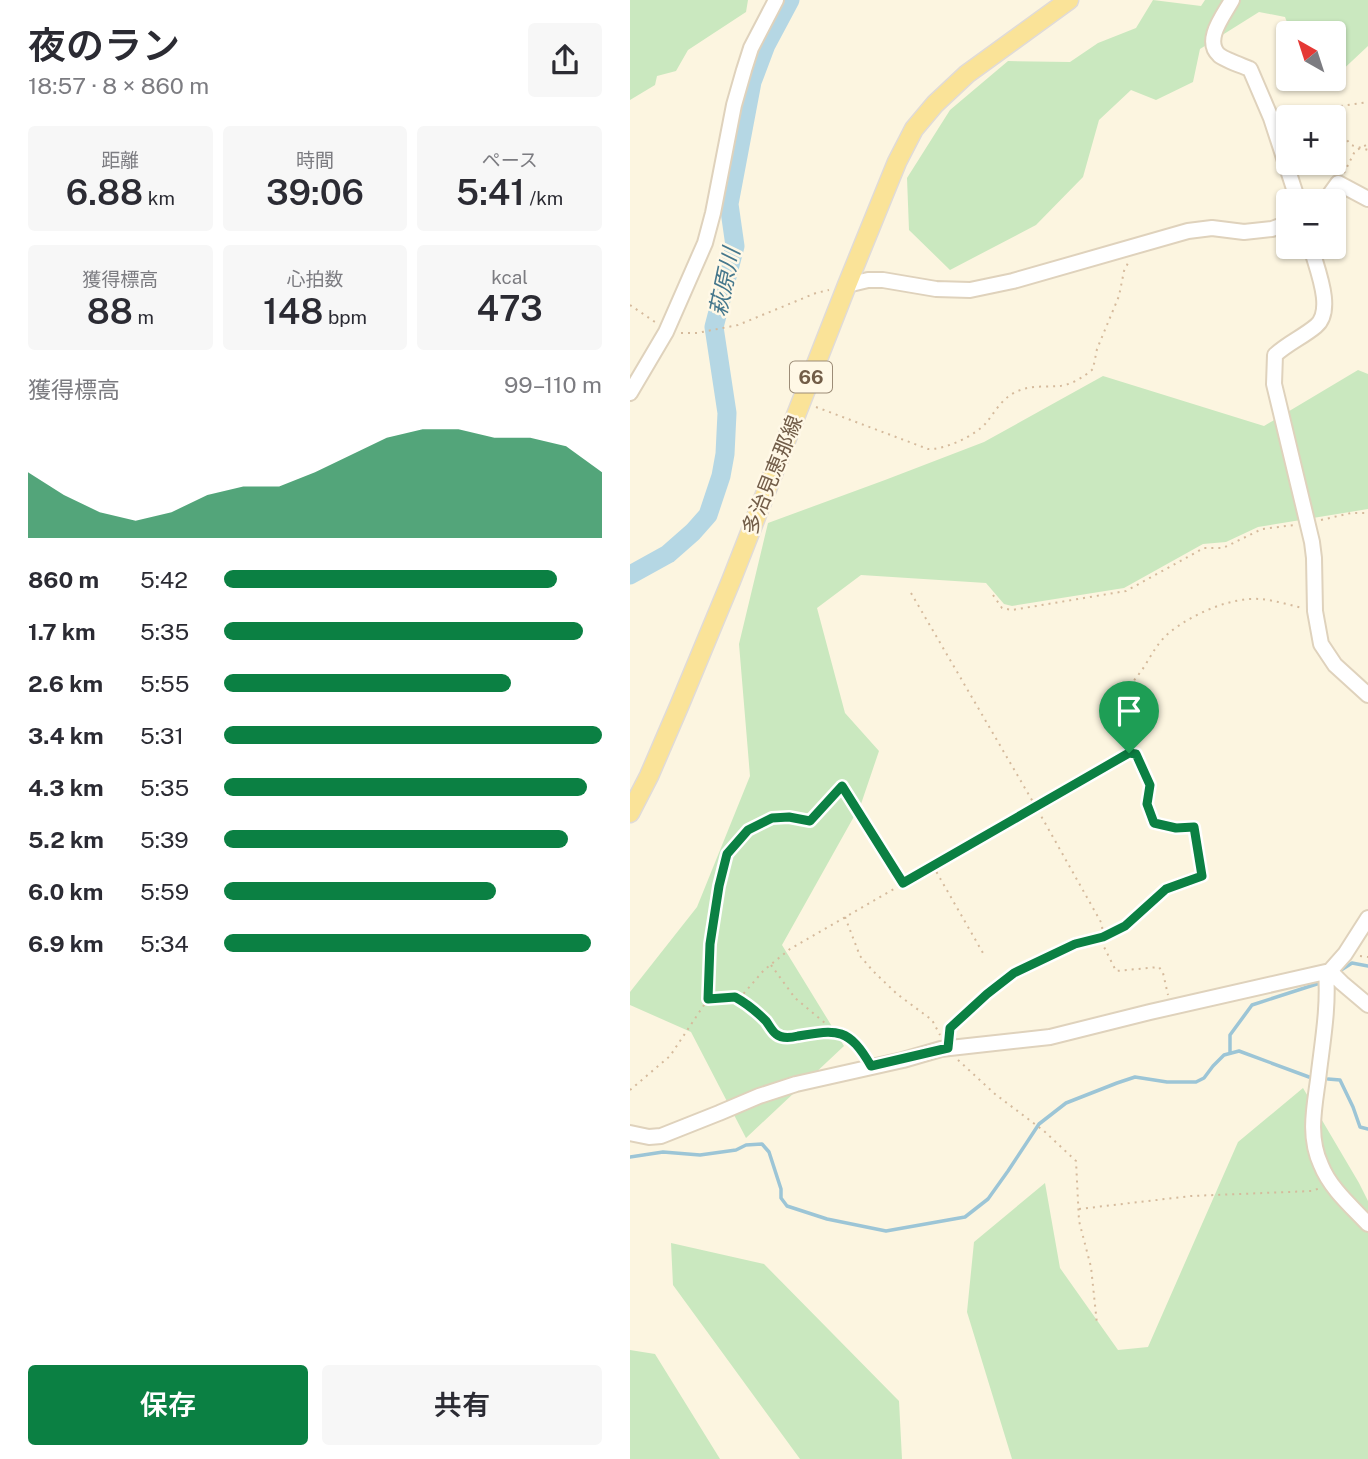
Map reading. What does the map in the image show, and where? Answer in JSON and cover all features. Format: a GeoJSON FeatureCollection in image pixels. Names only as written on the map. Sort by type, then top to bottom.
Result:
{"type":"FeatureCollection","features":[{"type":"Feature","properties":{"kind":"main road","name":"多治見恵那線"},"geometry":{"type":"LineString","coordinates":[[630,813],[680,704],[897,162],[914,129],[935,104],[967,74],[1069,0]]}},
{"type":"Feature","properties":{"kind":"street"},"geometry":{"type":"LineString","coordinates":[[630,393],[666,332],[705,243],[734,105],[751,48],[776,0]]}},
{"type":"Feature","properties":{"kind":"street"},"geometry":{"type":"LineString","coordinates":[[1232,0],[1215,30],[1213,43],[1220,56],[1250,69],[1272,120],[1294,189]]}},
{"type":"Feature","properties":{"kind":"street"},"geometry":{"type":"LineString","coordinates":[[1334,189],[1338,183],[1368,199]]}},
{"type":"Feature","properties":{"kind":"street"},"geometry":{"type":"LineString","coordinates":[[847,285],[883,280],[936,289],[970,290],[1013,281],[1188,231],[1212,228],[1244,232],[1276,228]]}},
{"type":"Feature","properties":{"kind":"street"},"geometry":{"type":"LineString","coordinates":[[1314,259],[1325,306],[1320,324],[1284,346],[1275,355],[1274,384],[1314,558],[1315,611],[1321,645],[1335,665],[1368,695]]}},
{"type":"Feature","properties":{"kind":"street"},"geometry":{"type":"LineString","coordinates":[[630,1133],[660,1136],[796,1083],[950,1048],[1050,1037],[1328,971],[1345,954],[1368,918]]}},
{"type":"Feature","properties":{"kind":"street"},"geometry":{"type":"LineString","coordinates":[[1328,971],[1368,1005]]}},
{"type":"Feature","properties":{"kind":"street"},"geometry":{"type":"LineString","coordinates":[[1328,971],[1328,996],[1312,1122],[1314,1143],[1331,1184],[1368,1224]]}},
{"type":"Feature","properties":{"kind":"path"},"geometry":{"type":"LineString","coordinates":[[1346,105],[1368,102]]}},
{"type":"Feature","properties":{"kind":"path"},"geometry":{"type":"LineString","coordinates":[[1272,120],[1276,119]]}},
{"type":"Feature","properties":{"kind":"path"},"geometry":{"type":"LineString","coordinates":[[1346,140],[1350,145],[1368,150]]}},
{"type":"Feature","properties":{"kind":"path"},"geometry":{"type":"LineString","coordinates":[[1338,183],[1355,151],[1368,144]]}},
{"type":"Feature","properties":{"kind":"path"},"geometry":{"type":"LineString","coordinates":[[802,401],[928,449],[936,450],[972,435],[984,425],[999,405],[1016,392],[1068,384],[1093,369],[1097,349],[1119,296],[1124,271],[1130,258],[1143,245]]}},
{"type":"Feature","properties":{"kind":"path"},"geometry":{"type":"LineString","coordinates":[[630,305],[666,332],[697,333],[738,325],[816,293],[847,285]]}},
{"type":"Feature","properties":{"kind":"path"},"geometry":{"type":"LineString","coordinates":[[993,595],[1002,608],[1012,610],[1126,591],[1204,548],[1223,548],[1262,529],[1351,513],[1368,513]]}},
{"type":"Feature","properties":{"kind":"path"},"geometry":{"type":"LineString","coordinates":[[911,593],[1102,924],[1104,945],[1116,971],[1159,967],[1163,973],[1171,1007]]}},
{"type":"Feature","properties":{"kind":"path"},"geometry":{"type":"LineString","coordinates":[[1129,753],[1131,744],[1124,702],[1128,688],[1153,650],[1169,633],[1192,618],[1242,600],[1261,599],[1315,611]]}},
{"type":"Feature","properties":{"kind":"path"},"geometry":{"type":"LineString","coordinates":[[739,999],[764,970],[790,949],[1129,753],[1136,754],[1150,785],[1147,804],[1154,823],[1176,828],[1194,827],[1202,876],[1166,889],[1125,926],[1103,937],[1075,944],[1014,973],[950,1028],[950,1048]]}},
{"type":"Feature","properties":{"kind":"path"},"geometry":{"type":"LineString","coordinates":[[630,1090],[670,1056],[708,999],[710,944],[719,886],[727,854],[748,830],[772,818],[789,817],[810,821],[842,786],[903,883]]}},
{"type":"Feature","properties":{"kind":"path"},"geometry":{"type":"LineString","coordinates":[[933,866],[983,953]]}},
{"type":"Feature","properties":{"kind":"path"},"geometry":{"type":"LineString","coordinates":[[845,917],[860,956],[873,971],[897,994],[932,1020],[956,1058],[1076,1161],[1079,1221],[1091,1267],[1097,1324]]}},
{"type":"Feature","properties":{"kind":"path"},"geometry":{"type":"LineString","coordinates":[[771,964],[795,998],[825,1023],[831,1032]]}},
{"type":"Feature","properties":{"kind":"path"},"geometry":{"type":"LineString","coordinates":[[708,999],[735,997],[766,1021],[776,1034],[787,1038],[831,1032],[840,1034],[855,1042],[871,1066]]}},
{"type":"Feature","properties":{"kind":"path"},"geometry":{"type":"LineString","coordinates":[[1078,1209],[1191,1196],[1312,1191],[1331,1184]]}},
{"type":"Feature","properties":{"kind":"green space"},"geometry":{"type":"Polygon","coordinates":[[[630,0],[748,0],[746,12],[688,50],[676,71],[657,76],[655,85],[630,100],[630,0]]]}},
{"type":"Feature","properties":{"kind":"green space"},"geometry":{"type":"Polygon","coordinates":[[[1153,0],[1201,6],[1205,0],[1368,0],[1368,46],[1346,67],[1346,21],[1286,21],[1285,17],[1259,12],[1200,49],[1193,82],[1156,100],[1131,90],[1099,120],[1083,177],[1036,225],[950,270],[909,230],[907,178],[950,110],[1008,61],[1070,62],[1098,43],[1136,28],[1153,0]]]}},
{"type":"Feature","properties":{"kind":"green space"},"geometry":{"type":"Polygon","coordinates":[[[1358,370],[1368,374],[1368,509],[1258,527],[1226,542],[1203,544],[1124,588],[1012,606],[1004,604],[986,583],[861,575],[817,608],[845,713],[879,751],[861,804],[782,945],[844,1046],[746,1138],[691,1032],[630,1005],[630,992],[697,907],[750,776],[739,644],[768,523],[984,442],[1103,376],[1264,426],[1358,370]]]}},
{"type":"Feature","properties":{"kind":"green space"},"geometry":{"type":"Polygon","coordinates":[[[1303,1088],[1368,1201],[1368,1459],[1012,1459],[967,1312],[974,1242],[1045,1183],[1060,1268],[1118,1350],[1148,1347],[1238,1142],[1303,1088]]]}},
{"type":"Feature","properties":{"kind":"green space"},"geometry":{"type":"Polygon","coordinates":[[[671,1243],[764,1264],[899,1401],[902,1459],[800,1459],[673,1285],[671,1243]]]}},
{"type":"Feature","properties":{"kind":"green space"},"geometry":{"type":"Polygon","coordinates":[[[630,1350],[655,1354],[720,1459],[630,1459],[630,1350]]]}},
{"type":"Feature","properties":{"kind":"waterway","name":"萩原川"},"geometry":{"type":"LineString","coordinates":[[630,575],[668,554],[693,532],[708,515],[721,476],[727,413],[714,327],[735,246],[729,204],[752,82],[766,45],[790,0]]}},
{"type":"Feature","properties":{"kind":"waterway"},"geometry":{"type":"LineString","coordinates":[[1338,972],[1352,963],[1368,966]]}},
{"type":"Feature","properties":{"kind":"waterway"},"geometry":{"type":"LineString","coordinates":[[1230,1053],[1230,1035],[1252,1005],[1323,982]]}},
{"type":"Feature","properties":{"kind":"waterway"},"geometry":{"type":"LineString","coordinates":[[630,1157],[663,1152],[700,1155],[762,1144],[769,1152],[781,1189],[781,1198],[787,1206],[827,1219],[886,1231],[965,1217],[988,1199],[1039,1124],[1066,1103],[1117,1083],[1135,1077],[1167,1082],[1196,1082],[1204,1078],[1224,1055],[1239,1051],[1309,1077]]}},
{"type":"Feature","properties":{"kind":"waterway"},"geometry":{"type":"LineString","coordinates":[[1328,1079],[1340,1080],[1360,1127],[1368,1129]]}},
{"type":"Feature","properties":{"kind":"route"},"geometry":{"type":"LineString","coordinates":[[1129,753],[1136,754],[1150,785],[1147,804],[1154,823],[1176,828],[1194,827],[1202,876],[1166,889],[1125,926],[1103,937],[1075,944],[1014,973],[950,1028],[948,1048],[871,1066],[855,1042],[840,1034],[828,1031],[787,1038],[776,1034],[766,1021],[735,997],[708,999],[710,944],[719,886],[727,854],[748,830],[772,818],[789,817],[810,821],[842,786],[903,883],[1129,753]]}}]}
